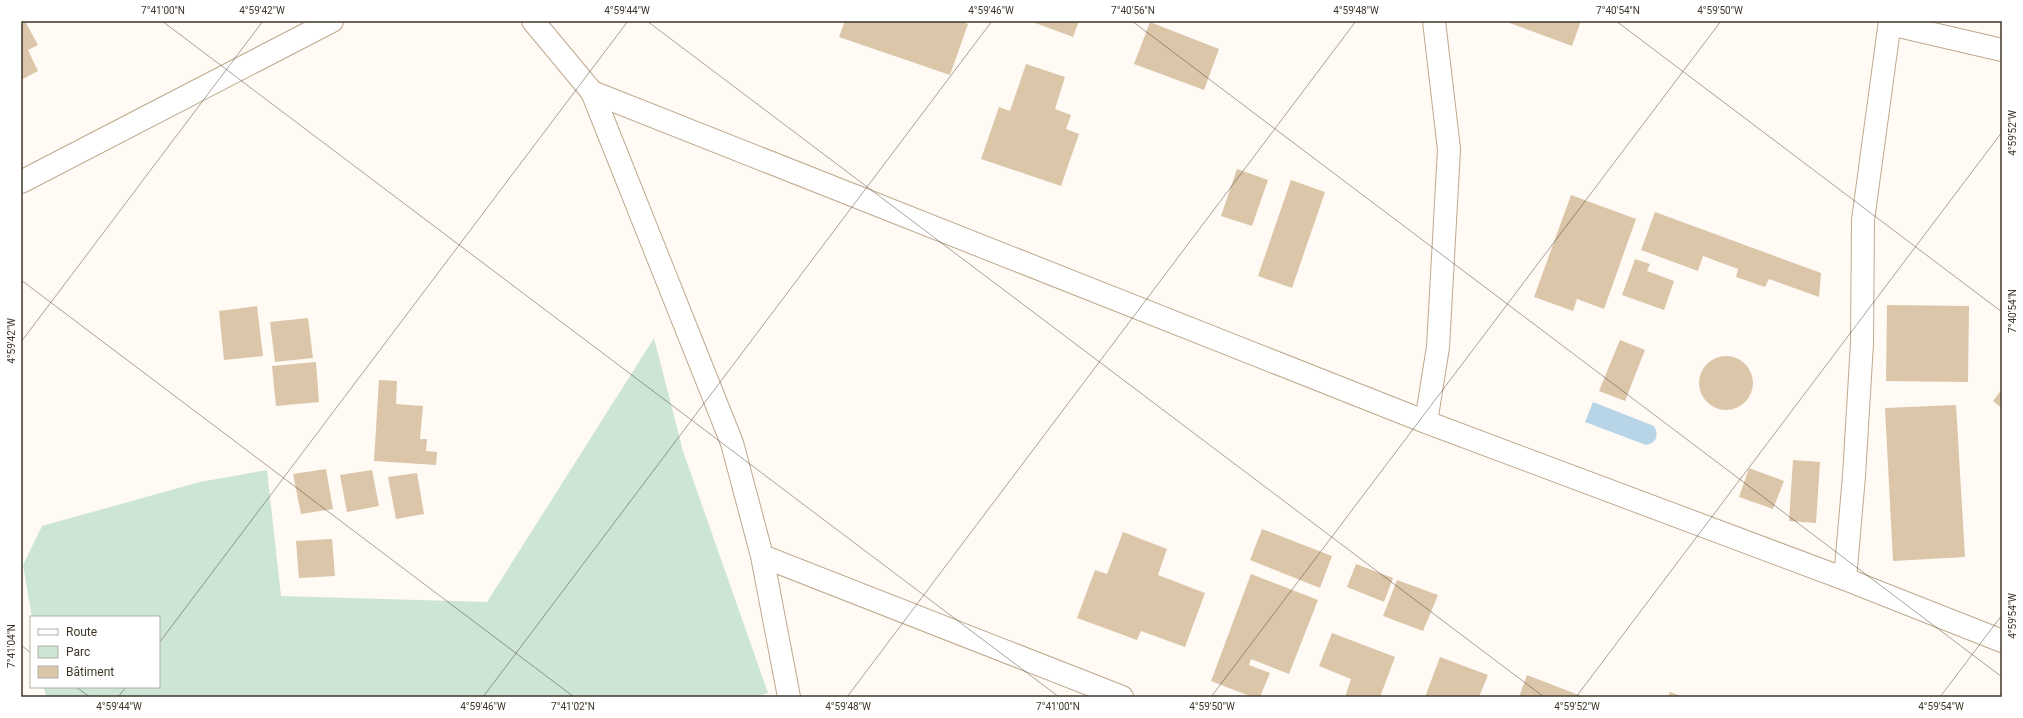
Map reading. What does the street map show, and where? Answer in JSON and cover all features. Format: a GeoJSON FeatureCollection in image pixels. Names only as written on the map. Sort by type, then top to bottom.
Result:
{"type":"FeatureCollection","features":[{"type":"Feature","properties":{"kind":"street"},"geometry":{"type":"LineString","coordinates":[[21,182],[332,21]]}},
{"type":"Feature","properties":{"kind":"street"},"geometry":{"type":"LineString","coordinates":[[533,21],[592,92],[732,443],[762,556],[789,697]]}},
{"type":"Feature","properties":{"kind":"street"},"geometry":{"type":"LineString","coordinates":[[1426,422],[1438,347],[1449,149],[1434,21]]}},
{"type":"Feature","properties":{"kind":"street"},"geometry":{"type":"LineString","coordinates":[[1845,580],[1854,476],[1862,342],[1863,220],[1890,22],[2002,50]]}},
{"type":"Feature","properties":{"kind":"street"},"geometry":{"type":"LineString","coordinates":[[592,92],[1426,422],[1845,580],[2002,641]]}},
{"type":"Feature","properties":{"kind":"street"},"geometry":{"type":"LineString","coordinates":[[762,556],[1122,697]]}},
{"type":"Feature","properties":{"kind":"green space"},"geometry":{"type":"Polygon","coordinates":[[[654,338],[683,451],[768,693],[756,697],[46,697],[44,688],[160,688],[160,616],[32,616],[23,565],[42,526],[200,482],[267,470],[281,596],[487,602],[654,338]]]}},
{"type":"Feature","properties":{"kind":"water"},"geometry":{"type":"Polygon","coordinates":[[[1593,402],[1654,426],[1657,435],[1655,440],[1646,445],[1585,422],[1593,402]]]}},
{"type":"Feature","properties":{"kind":"building"},"geometry":{"type":"Polygon","coordinates":[[[21,21],[25,21],[38,45],[28,50],[38,71],[21,80],[21,21]]]}},
{"type":"Feature","properties":{"kind":"building"},"geometry":{"type":"Polygon","coordinates":[[[845,21],[960,21],[968,24],[950,75],[839,37],[845,21]]]}},
{"type":"Feature","properties":{"kind":"building"},"geometry":{"type":"Polygon","coordinates":[[[1030,21],[1079,21],[1073,37],[1030,21]]]}},
{"type":"Feature","properties":{"kind":"building"},"geometry":{"type":"Polygon","coordinates":[[[1504,21],[1581,21],[1572,46],[1504,21]]]}},
{"type":"Feature","properties":{"kind":"building"},"geometry":{"type":"Polygon","coordinates":[[[1150,22],[1219,49],[1204,90],[1134,64],[1150,22]]]}},
{"type":"Feature","properties":{"kind":"building"},"geometry":{"type":"Polygon","coordinates":[[[1026,64],[1065,77],[1055,109],[1071,115],[1066,129],[1079,134],[1061,186],[981,159],[999,107],[1010,111],[1026,64]]]}},
{"type":"Feature","properties":{"kind":"building"},"geometry":{"type":"Polygon","coordinates":[[[1237,169],[1268,180],[1252,226],[1221,216],[1237,169]]]}},
{"type":"Feature","properties":{"kind":"building"},"geometry":{"type":"Polygon","coordinates":[[[1291,180],[1325,192],[1292,288],[1258,276],[1291,180]]]}},
{"type":"Feature","properties":{"kind":"building"},"geometry":{"type":"Polygon","coordinates":[[[1571,195],[1636,219],[1604,309],[1577,299],[1573,311],[1534,297],[1571,195]]]}},
{"type":"Feature","properties":{"kind":"building"},"geometry":{"type":"Polygon","coordinates":[[[1655,212],[1821,273],[1819,297],[1769,279],[1765,287],[1736,277],[1738,269],[1703,256],[1698,271],[1641,250],[1655,212]]]}},
{"type":"Feature","properties":{"kind":"building"},"geometry":{"type":"Polygon","coordinates":[[[1635,259],[1650,264],[1647,271],[1674,281],[1664,310],[1622,295],[1635,259]]]}},
{"type":"Feature","properties":{"kind":"building"},"geometry":{"type":"Polygon","coordinates":[[[1887,305],[1969,306],[1968,382],[1886,381],[1887,305]]]}},
{"type":"Feature","properties":{"kind":"building"},"geometry":{"type":"Polygon","coordinates":[[[257,306],[263,356],[224,360],[219,311],[257,306]]]}},
{"type":"Feature","properties":{"kind":"building"},"geometry":{"type":"Polygon","coordinates":[[[308,318],[313,358],[275,362],[270,322],[308,318]]]}},
{"type":"Feature","properties":{"kind":"building"},"geometry":{"type":"Polygon","coordinates":[[[1620,340],[1645,350],[1625,401],[1599,391],[1620,340]]]}},
{"type":"Feature","properties":{"kind":"building"},"geometry":{"type":"Polygon","coordinates":[[[1726,356],[1736,358],[1745,364],[1751,373],[1753,383],[1751,393],[1745,402],[1736,408],[1726,410],[1716,408],[1707,402],[1701,393],[1699,383],[1701,373],[1707,364],[1716,358],[1726,356]]]}},
{"type":"Feature","properties":{"kind":"building"},"geometry":{"type":"Polygon","coordinates":[[[316,362],[319,402],[276,406],[272,366],[316,362]]]}},
{"type":"Feature","properties":{"kind":"building"},"geometry":{"type":"Polygon","coordinates":[[[379,380],[397,381],[396,404],[423,406],[420,439],[427,439],[426,451],[437,452],[436,465],[374,461],[379,380]]]}},
{"type":"Feature","properties":{"kind":"building"},"geometry":{"type":"Polygon","coordinates":[[[2002,389],[2002,408],[1993,401],[2002,389]]]}},
{"type":"Feature","properties":{"kind":"building"},"geometry":{"type":"Polygon","coordinates":[[[1956,405],[1965,557],[1893,561],[1885,408],[1956,405]]]}},
{"type":"Feature","properties":{"kind":"building"},"geometry":{"type":"Polygon","coordinates":[[[1793,460],[1820,462],[1816,523],[1789,521],[1793,460]]]}},
{"type":"Feature","properties":{"kind":"building"},"geometry":{"type":"Polygon","coordinates":[[[1749,468],[1784,481],[1773,509],[1739,497],[1749,468]]]}},
{"type":"Feature","properties":{"kind":"building"},"geometry":{"type":"Polygon","coordinates":[[[326,469],[333,509],[301,514],[293,474],[326,469]]]}},
{"type":"Feature","properties":{"kind":"building"},"geometry":{"type":"Polygon","coordinates":[[[372,470],[379,506],[347,512],[340,475],[372,470]]]}},
{"type":"Feature","properties":{"kind":"building"},"geometry":{"type":"Polygon","coordinates":[[[417,473],[424,514],[396,519],[388,477],[417,473]]]}},
{"type":"Feature","properties":{"kind":"building"},"geometry":{"type":"Polygon","coordinates":[[[1262,529],[1332,556],[1320,588],[1250,560],[1262,529]]]}},
{"type":"Feature","properties":{"kind":"building"},"geometry":{"type":"Polygon","coordinates":[[[1123,532],[1167,549],[1158,575],[1205,593],[1185,647],[1141,631],[1137,640],[1077,618],[1095,570],[1107,574],[1123,532]]]}},
{"type":"Feature","properties":{"kind":"building"},"geometry":{"type":"Polygon","coordinates":[[[332,539],[335,576],[299,578],[296,541],[332,539]]]}},
{"type":"Feature","properties":{"kind":"building"},"geometry":{"type":"Polygon","coordinates":[[[1356,564],[1393,578],[1384,602],[1347,587],[1356,564]]]}},
{"type":"Feature","properties":{"kind":"building"},"geometry":{"type":"Polygon","coordinates":[[[1251,574],[1318,600],[1289,674],[1251,659],[1249,665],[1270,673],[1260,697],[1252,697],[1211,681],[1251,574]]]}},
{"type":"Feature","properties":{"kind":"building"},"geometry":{"type":"Polygon","coordinates":[[[1397,580],[1438,595],[1423,631],[1383,616],[1397,580]]]}},
{"type":"Feature","properties":{"kind":"building"},"geometry":{"type":"Polygon","coordinates":[[[1332,633],[1395,657],[1380,697],[1345,697],[1351,679],[1319,666],[1332,633]]]}},
{"type":"Feature","properties":{"kind":"building"},"geometry":{"type":"Polygon","coordinates":[[[1440,657],[1488,675],[1479,697],[1425,697],[1440,657]]]}},
{"type":"Feature","properties":{"kind":"building"},"geometry":{"type":"Polygon","coordinates":[[[1527,675],[1584,697],[1519,697],[1527,675]]]}},
{"type":"Feature","properties":{"kind":"building"},"geometry":{"type":"Polygon","coordinates":[[[1670,692],[1684,697],[1668,697],[1670,692]]]}}]}
